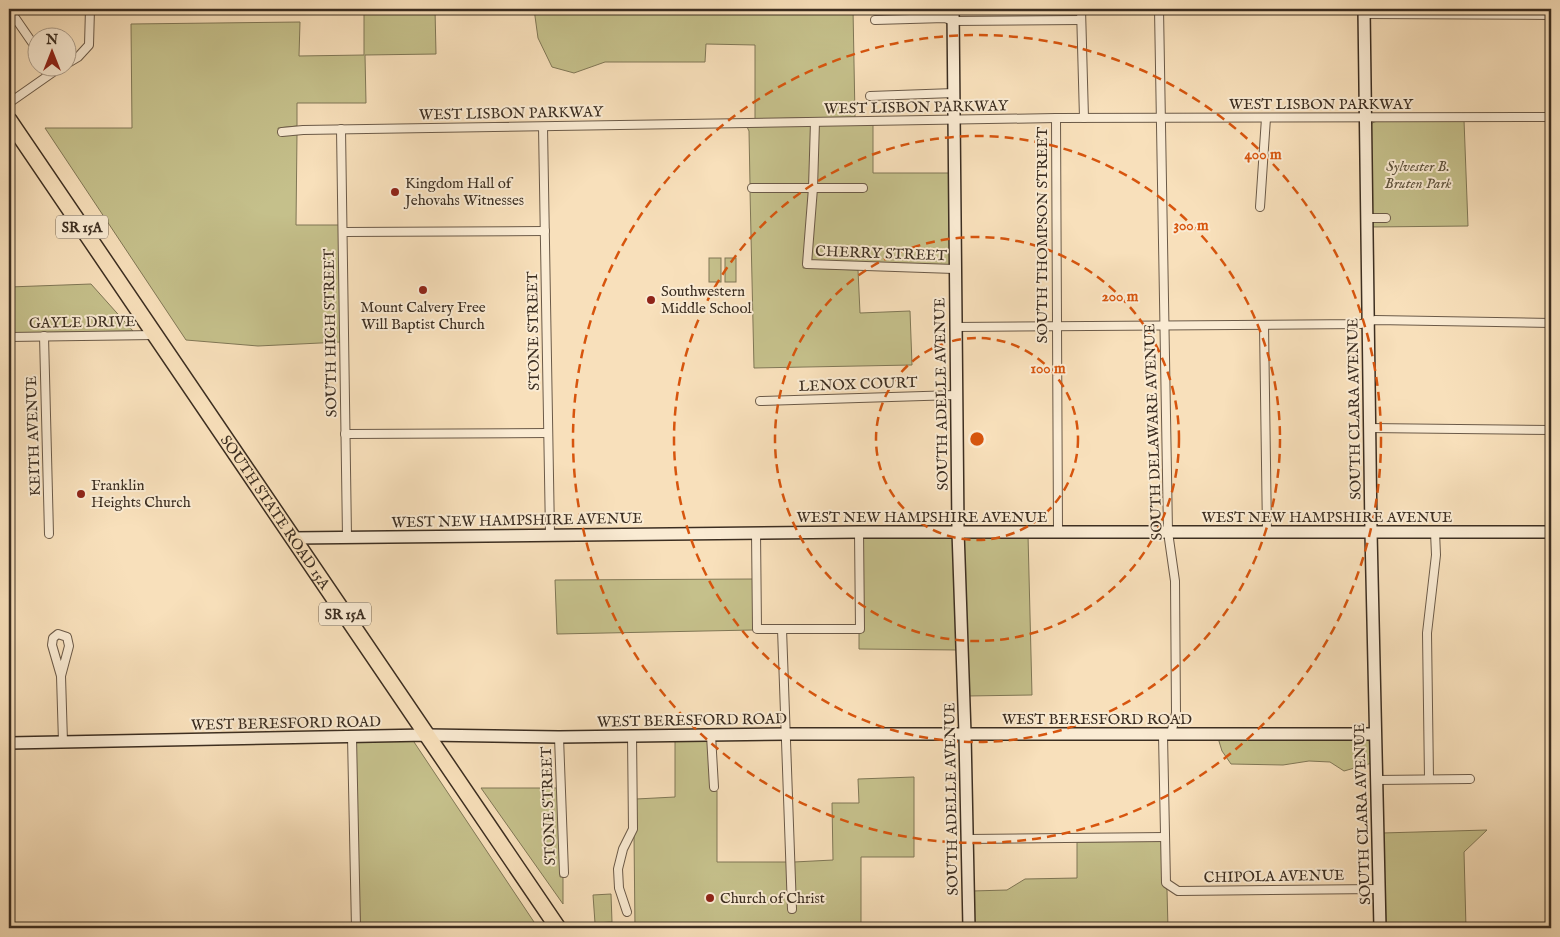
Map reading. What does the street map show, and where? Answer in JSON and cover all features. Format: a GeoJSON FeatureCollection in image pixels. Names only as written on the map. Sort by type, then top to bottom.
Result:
{"type":"FeatureCollection","features":[{"type":"Feature","properties":{"kind":"highway","name":"SOUTH STATE ROAD 15A"},"geometry":{"type":"LineString","coordinates":[[9,120],[558,928]]}},
{"type":"Feature","properties":{"kind":"street"},"geometry":{"type":"LineString","coordinates":[[9,9],[28,37]]}},
{"type":"Feature","properties":{"kind":"street"},"geometry":{"type":"LineString","coordinates":[[78,57],[89,45],[90,9]]}},
{"type":"Feature","properties":{"kind":"street"},"geometry":{"type":"LineString","coordinates":[[1081,9],[1084,118]]}},
{"type":"Feature","properties":{"kind":"street","name":"SOUTH DELAWARE AVENUE"},"geometry":{"type":"LineString","coordinates":[[1159,9],[1168,532],[1175,580],[1176,713],[1167,734],[1165,837],[1166,883],[1170,887]]}},
{"type":"Feature","properties":{"kind":"street"},"geometry":{"type":"LineString","coordinates":[[1365,12],[1551,14]]}},
{"type":"Feature","properties":{"kind":"street","name":"SOUTH CLARA AVENUE"},"geometry":{"type":"LineString","coordinates":[[1365,12],[1369,428],[1380,928]]}},
{"type":"Feature","properties":{"kind":"street"},"geometry":{"type":"LineString","coordinates":[[875,20],[945,18],[953,15],[1081,20]]}},
{"type":"Feature","properties":{"kind":"street","name":"SOUTH ADELLE AVENUE"},"geometry":{"type":"LineString","coordinates":[[953,15],[958,531],[969,928]]}},
{"type":"Feature","properties":{"kind":"street"},"geometry":{"type":"LineString","coordinates":[[9,103],[41,78]]}},
{"type":"Feature","properties":{"kind":"street"},"geometry":{"type":"LineString","coordinates":[[870,96],[954,94]]}},
{"type":"Feature","properties":{"kind":"street","name":"WEST LISBON PARKWAY"},"geometry":{"type":"LineString","coordinates":[[282,132],[341,129],[1056,118],[1551,117]]}},
{"type":"Feature","properties":{"kind":"street","name":"SOUTH THOMPSON STREET"},"geometry":{"type":"LineString","coordinates":[[1056,118],[1058,532]]}},
{"type":"Feature","properties":{"kind":"street"},"geometry":{"type":"LineString","coordinates":[[1260,208],[1266,118]]}},
{"type":"Feature","properties":{"kind":"street"},"geometry":{"type":"LineString","coordinates":[[813,188],[815,122]]}},
{"type":"Feature","properties":{"kind":"street","name":"STONE STREET"},"geometry":{"type":"LineString","coordinates":[[543,127],[550,534]]}},
{"type":"Feature","properties":{"kind":"street","name":"SOUTH HIGH STREET"},"geometry":{"type":"LineString","coordinates":[[341,129],[347,537]]}},
{"type":"Feature","properties":{"kind":"street"},"geometry":{"type":"LineString","coordinates":[[752,188],[863,188]]}},
{"type":"Feature","properties":{"kind":"street","name":"CHERRY STREET"},"geometry":{"type":"LineString","coordinates":[[813,188],[807,264],[954,269]]}},
{"type":"Feature","properties":{"kind":"street"},"geometry":{"type":"LineString","coordinates":[[1366,218],[1386,218]]}},
{"type":"Feature","properties":{"kind":"street"},"geometry":{"type":"LineString","coordinates":[[343,232],[545,231]]}},
{"type":"Feature","properties":{"kind":"street"},"geometry":{"type":"LineString","coordinates":[[955,327],[1361,324],[1374,320],[1551,323]]}},
{"type":"Feature","properties":{"kind":"street"},"geometry":{"type":"LineString","coordinates":[[1264,325],[1267,532]]}},
{"type":"Feature","properties":{"kind":"street","name":"GAYLE DRIVE"},"geometry":{"type":"LineString","coordinates":[[9,337],[155,335]]}},
{"type":"Feature","properties":{"kind":"street","name":"KEITH AVENUE"},"geometry":{"type":"LineString","coordinates":[[44,336],[49,534]]}},
{"type":"Feature","properties":{"kind":"street","name":"LENOX COURT"},"geometry":{"type":"LineString","coordinates":[[760,401],[956,395]]}},
{"type":"Feature","properties":{"kind":"street"},"geometry":{"type":"LineString","coordinates":[[1369,428],[1551,430]]}},
{"type":"Feature","properties":{"kind":"street"},"geometry":{"type":"LineString","coordinates":[[345,434],[548,433]]}},
{"type":"Feature","properties":{"kind":"street","name":"WEST NEW HAMPSHIRE AVENUE"},"geometry":{"type":"LineString","coordinates":[[293,538],[958,531],[1551,532]]}},
{"type":"Feature","properties":{"kind":"street"},"geometry":{"type":"LineString","coordinates":[[756,532],[757,629],[860,629],[859,532]]}},
{"type":"Feature","properties":{"kind":"street"},"geometry":{"type":"LineString","coordinates":[[1429,779],[1427,633],[1436,555],[1435,532]]}},
{"type":"Feature","properties":{"kind":"street"},"geometry":{"type":"LineString","coordinates":[[782,629],[792,909]]}},
{"type":"Feature","properties":{"kind":"street"},"geometry":{"type":"LineString","coordinates":[[61,676],[69,646],[67,638],[58,634],[53,638],[52,645],[61,676],[63,742]]}},
{"type":"Feature","properties":{"kind":"street","name":"WEST BERESFORD ROAD"},"geometry":{"type":"LineString","coordinates":[[9,743],[427,735],[559,737],[787,734],[1375,734]]}},
{"type":"Feature","properties":{"kind":"street"},"geometry":{"type":"LineString","coordinates":[[627,912],[619,888],[618,869],[623,849],[633,829],[632,735]]}},
{"type":"Feature","properties":{"kind":"street"},"geometry":{"type":"LineString","coordinates":[[711,735],[714,787]]}},
{"type":"Feature","properties":{"kind":"street"},"geometry":{"type":"LineString","coordinates":[[352,737],[356,928]]}},
{"type":"Feature","properties":{"kind":"street","name":"STONE STREET"},"geometry":{"type":"LineString","coordinates":[[559,737],[564,873]]}},
{"type":"Feature","properties":{"kind":"street"},"geometry":{"type":"LineString","coordinates":[[1376,780],[1470,779]]}},
{"type":"Feature","properties":{"kind":"street"},"geometry":{"type":"LineString","coordinates":[[968,839],[1165,837]]}},
{"type":"Feature","properties":{"kind":"street","name":"CHIPOLA AVENUE"},"geometry":{"type":"LineString","coordinates":[[1170,887],[1178,891],[1379,889]]}},
{"type":"Feature","properties":{"kind":"green space"},"geometry":{"type":"Polygon","coordinates":[[[364,9],[435,9],[436,54],[365,55],[366,103],[297,103],[297,126],[278,128],[279,136],[297,134],[296,225],[340,225],[341,342],[258,346],[186,340],[45,128],[132,128],[131,24],[300,22],[299,56],[364,55],[364,9]]]}},
{"type":"Feature","properties":{"kind":"green space"},"geometry":{"type":"Polygon","coordinates":[[[534,9],[853,9],[855,117],[755,119],[755,45],[706,44],[705,62],[605,62],[574,73],[552,67],[538,38],[534,9]]]}},
{"type":"Feature","properties":{"kind":"green space","name":"Sylvester B. Bruten Park"},"geometry":{"type":"Polygon","coordinates":[[[1464,120],[1468,226],[1370,227],[1370,124],[1377,121],[1464,120]]]}},
{"type":"Feature","properties":{"kind":"green space"},"geometry":{"type":"Polygon","coordinates":[[[811,125],[810,184],[750,184],[749,131],[747,127],[811,125]]]}},
{"type":"Feature","properties":{"kind":"green space"},"geometry":{"type":"Polygon","coordinates":[[[818,125],[873,125],[873,173],[951,173],[951,265],[811,261],[816,192],[867,191],[866,184],[817,184],[818,125]]]}},
{"type":"Feature","properties":{"kind":"green space"},"geometry":{"type":"Polygon","coordinates":[[[750,191],[809,192],[803,268],[858,270],[860,313],[910,311],[912,365],[754,368],[750,191]]]}},
{"type":"Feature","properties":{"kind":"green space"},"geometry":{"type":"Polygon","coordinates":[[[709,258],[721,258],[721,282],[709,282],[709,258]]]}},
{"type":"Feature","properties":{"kind":"green space"},"geometry":{"type":"Polygon","coordinates":[[[725,258],[736,258],[736,282],[725,282],[725,258]]]}},
{"type":"Feature","properties":{"kind":"green space"},"geometry":{"type":"Polygon","coordinates":[[[91,284],[133,331],[9,333],[9,287],[91,284]]]}},
{"type":"Feature","properties":{"kind":"green space"},"geometry":{"type":"Polygon","coordinates":[[[862,535],[955,535],[959,650],[859,649],[859,633],[864,632],[862,535]]]}},
{"type":"Feature","properties":{"kind":"green space"},"geometry":{"type":"Polygon","coordinates":[[[962,535],[1028,535],[1032,695],[967,696],[962,535]]]}},
{"type":"Feature","properties":{"kind":"green space"},"geometry":{"type":"Polygon","coordinates":[[[753,579],[753,630],[557,634],[555,580],[753,579]]]}},
{"type":"Feature","properties":{"kind":"green space"},"geometry":{"type":"Polygon","coordinates":[[[1218,738],[1371,738],[1372,763],[1344,771],[1330,762],[1309,761],[1283,765],[1231,764],[1222,751],[1218,738]]]}},
{"type":"Feature","properties":{"kind":"green space"},"geometry":{"type":"Polygon","coordinates":[[[412,739],[538,928],[359,928],[355,740],[412,739]]]}},
{"type":"Feature","properties":{"kind":"green space"},"geometry":{"type":"Polygon","coordinates":[[[675,739],[708,739],[711,791],[717,791],[717,862],[787,862],[789,913],[796,912],[794,862],[833,860],[832,803],[859,803],[858,779],[914,777],[914,857],[861,857],[861,928],[635,928],[634,835],[637,829],[636,799],[675,797],[675,739]]]}},
{"type":"Feature","properties":{"kind":"green space"},"geometry":{"type":"Polygon","coordinates":[[[481,788],[557,788],[560,877],[563,877],[563,904],[481,788]]]}},
{"type":"Feature","properties":{"kind":"green space"},"geometry":{"type":"Polygon","coordinates":[[[1487,830],[1464,852],[1466,928],[1385,928],[1382,833],[1487,830]]]}},
{"type":"Feature","properties":{"kind":"green space"},"geometry":{"type":"Polygon","coordinates":[[[1162,841],[1163,883],[1167,890],[1168,928],[972,928],[972,891],[1007,890],[1025,879],[1077,878],[1077,842],[1162,841]]]}},
{"type":"Feature","properties":{"kind":"green space"},"geometry":{"type":"Polygon","coordinates":[[[611,894],[612,922],[595,923],[593,895],[611,894]]]}},
{"type":"Feature","properties":{"kind":"place","name":"Kingdom Hall of Jehovahs Witnesses"},"geometry":{"type":"Point","coordinates":[395,192]}},
{"type":"Feature","properties":{"kind":"place","name":"Mount Calvery Free Will Baptist Church"},"geometry":{"type":"Point","coordinates":[423,290]}},
{"type":"Feature","properties":{"kind":"place","name":"Southwestern Middle School"},"geometry":{"type":"Point","coordinates":[651,300]}},
{"type":"Feature","properties":{"kind":"place","name":"Franklin Heights Church"},"geometry":{"type":"Point","coordinates":[81,494]}},
{"type":"Feature","properties":{"kind":"place","name":"Church of Christ"},"geometry":{"type":"Point","coordinates":[710,898]}}]}
